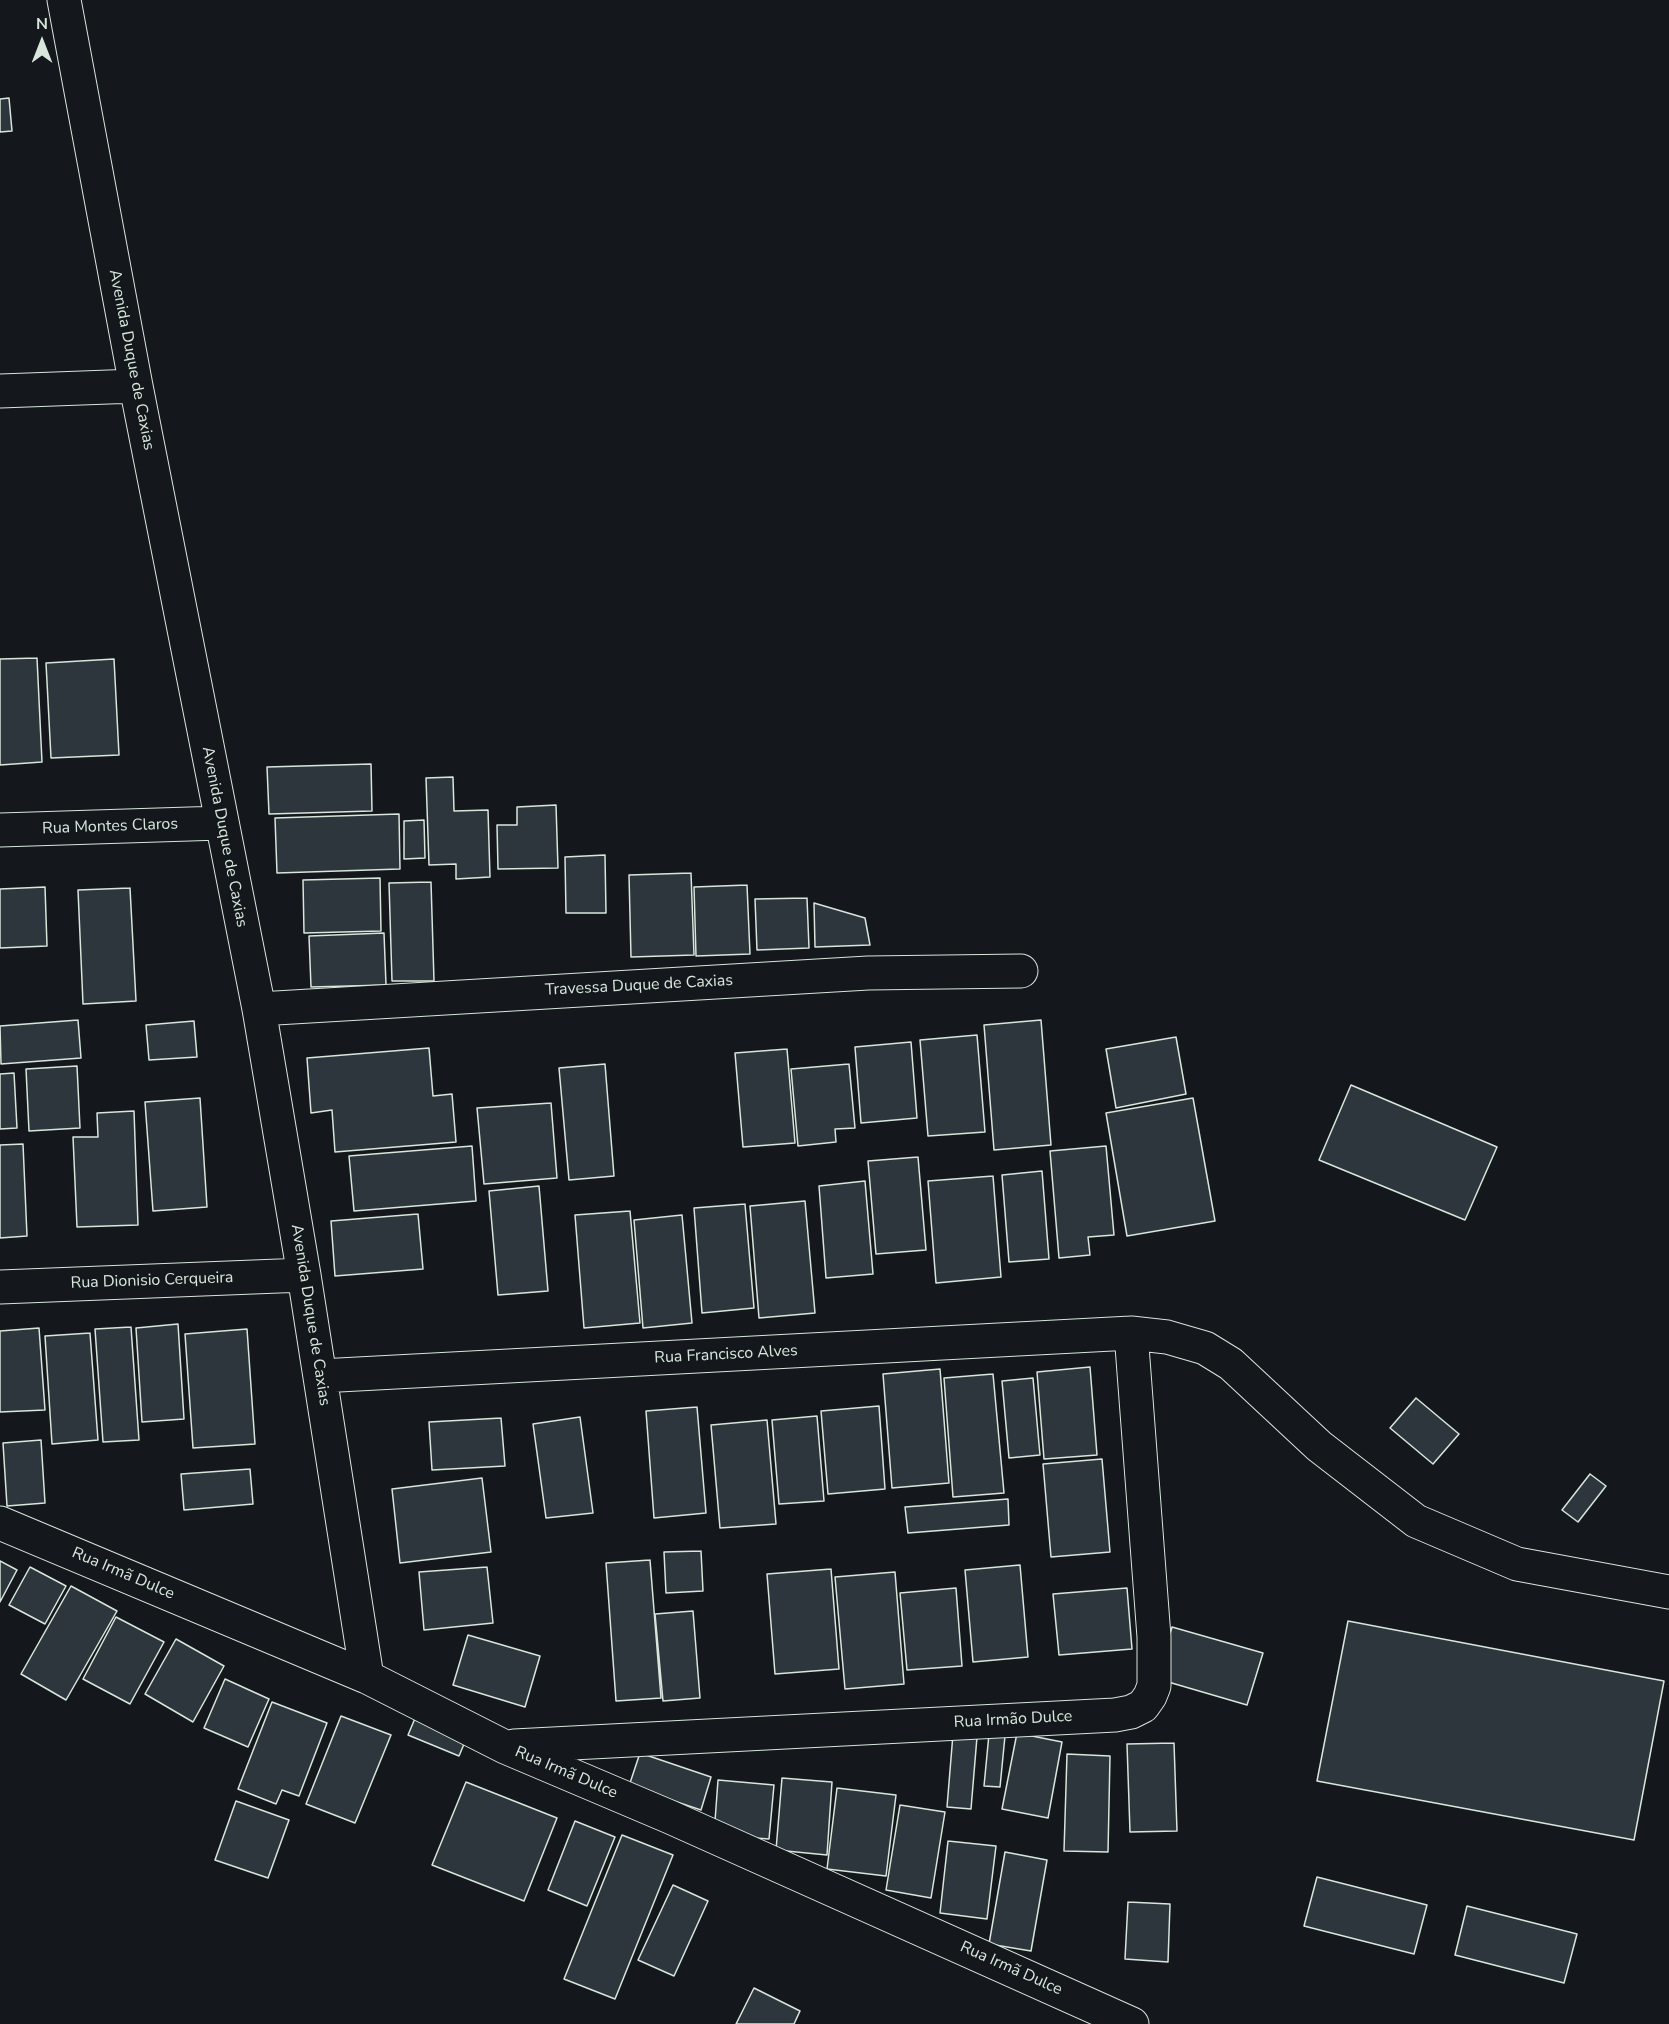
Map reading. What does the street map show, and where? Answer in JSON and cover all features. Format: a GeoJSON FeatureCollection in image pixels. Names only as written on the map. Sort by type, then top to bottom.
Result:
{"type":"FeatureCollection","features":[{"type":"Feature","properties":{"kind":"street","name":"Avenida Duque de Caxias"},"geometry":{"type":"LineString","coordinates":[[64,0],[136,386],[259,1009],[304,1275],[367,1677]]}},
{"type":"Feature","properties":{"kind":"street"},"geometry":{"type":"LineString","coordinates":[[0,391],[136,386]]}},
{"type":"Feature","properties":{"kind":"street","name":"Rua Montes Claros"},"geometry":{"type":"LineString","coordinates":[[0,830],[221,823]]}},
{"type":"Feature","properties":{"kind":"street","name":"Travessa Duque de Caxias"},"geometry":{"type":"LineString","coordinates":[[259,1009],[856,974],[1021,971]]}},
{"type":"Feature","properties":{"kind":"street","name":"Rua Dionisio Cerqueira"},"geometry":{"type":"LineString","coordinates":[[0,1287],[304,1275]]}},
{"type":"Feature","properties":{"kind":"street","name":"Rua Francisco Alves"},"geometry":{"type":"LineString","coordinates":[[320,1377],[1131,1332],[1167,1337],[1205,1348],[1231,1364],[1319,1446],[1416,1521],[1517,1564],[1669,1592]]}},
{"type":"Feature","properties":{"kind":"street","name":"Rua Irmão Dulce"},"geometry":{"type":"LineString","coordinates":[[505,1747],[1115,1715],[1131,1712],[1143,1706],[1154,1686],[1154,1637],[1131,1332]]}},
{"type":"Feature","properties":{"kind":"street","name":"Rua Irmã Dulce"},"geometry":{"type":"LineString","coordinates":[[0,1523],[367,1677],[505,1747],[753,1854],[1132,2024]]}},
{"type":"Feature","properties":{"kind":"building"},"geometry":{"type":"Polygon","coordinates":[[[9,98],[12,131],[0,132],[0,99],[9,98]]]}},
{"type":"Feature","properties":{"kind":"building"},"geometry":{"type":"Polygon","coordinates":[[[37,658],[42,762],[0,765],[0,659],[37,658]]]}},
{"type":"Feature","properties":{"kind":"building"},"geometry":{"type":"Polygon","coordinates":[[[114,659],[119,755],[51,758],[46,663],[114,659]]]}},
{"type":"Feature","properties":{"kind":"building"},"geometry":{"type":"Polygon","coordinates":[[[371,764],[372,811],[269,814],[267,767],[371,764]]]}},
{"type":"Feature","properties":{"kind":"building"},"geometry":{"type":"Polygon","coordinates":[[[453,777],[454,811],[488,810],[490,877],[456,879],[456,864],[429,865],[426,778],[453,777]]]}},
{"type":"Feature","properties":{"kind":"building"},"geometry":{"type":"Polygon","coordinates":[[[556,805],[558,868],[498,869],[497,825],[517,825],[517,807],[556,805]]]}},
{"type":"Feature","properties":{"kind":"building"},"geometry":{"type":"Polygon","coordinates":[[[399,814],[400,869],[277,873],[275,818],[399,814]]]}},
{"type":"Feature","properties":{"kind":"building"},"geometry":{"type":"Polygon","coordinates":[[[424,820],[425,858],[404,859],[404,821],[424,820]]]}},
{"type":"Feature","properties":{"kind":"building"},"geometry":{"type":"Polygon","coordinates":[[[605,855],[606,913],[566,913],[565,857],[605,855]]]}},
{"type":"Feature","properties":{"kind":"building"},"geometry":{"type":"Polygon","coordinates":[[[691,873],[694,955],[631,957],[629,875],[691,873]]]}},
{"type":"Feature","properties":{"kind":"building"},"geometry":{"type":"Polygon","coordinates":[[[380,878],[381,931],[304,933],[303,880],[380,878]]]}},
{"type":"Feature","properties":{"kind":"building"},"geometry":{"type":"Polygon","coordinates":[[[431,882],[434,981],[392,981],[389,883],[431,882]]]}},
{"type":"Feature","properties":{"kind":"building"},"geometry":{"type":"Polygon","coordinates":[[[747,885],[750,954],[696,956],[694,887],[747,885]]]}},
{"type":"Feature","properties":{"kind":"building"},"geometry":{"type":"Polygon","coordinates":[[[45,887],[47,946],[0,948],[0,889],[45,887]]]}},
{"type":"Feature","properties":{"kind":"building"},"geometry":{"type":"Polygon","coordinates":[[[130,888],[136,1001],[83,1004],[78,890],[130,888]]]}},
{"type":"Feature","properties":{"kind":"building"},"geometry":{"type":"Polygon","coordinates":[[[807,898],[809,948],[757,950],[755,899],[807,898]]]}},
{"type":"Feature","properties":{"kind":"building"},"geometry":{"type":"Polygon","coordinates":[[[814,903],[865,918],[870,945],[815,947],[814,903]]]}},
{"type":"Feature","properties":{"kind":"building"},"geometry":{"type":"Polygon","coordinates":[[[384,933],[386,985],[311,987],[309,936],[384,933]]]}},
{"type":"Feature","properties":{"kind":"building"},"geometry":{"type":"Polygon","coordinates":[[[78,1020],[81,1058],[1,1064],[0,1026],[78,1020]]]}},
{"type":"Feature","properties":{"kind":"building"},"geometry":{"type":"Polygon","coordinates":[[[1041,1020],[1051,1145],[994,1150],[984,1025],[1041,1020]]]}},
{"type":"Feature","properties":{"kind":"building"},"geometry":{"type":"Polygon","coordinates":[[[194,1021],[197,1057],[149,1060],[146,1025],[194,1021]]]}},
{"type":"Feature","properties":{"kind":"building"},"geometry":{"type":"Polygon","coordinates":[[[977,1035],[985,1132],[928,1136],[920,1040],[977,1035]]]}},
{"type":"Feature","properties":{"kind":"building"},"geometry":{"type":"Polygon","coordinates":[[[1176,1037],[1186,1094],[1116,1108],[1106,1049],[1176,1037]]]}},
{"type":"Feature","properties":{"kind":"building"},"geometry":{"type":"Polygon","coordinates":[[[911,1042],[917,1118],[861,1123],[855,1047],[911,1042]]]}},
{"type":"Feature","properties":{"kind":"building"},"geometry":{"type":"Polygon","coordinates":[[[429,1048],[433,1096],[452,1094],[456,1142],[335,1152],[332,1110],[311,1113],[307,1058],[429,1048]]]}},
{"type":"Feature","properties":{"kind":"building"},"geometry":{"type":"Polygon","coordinates":[[[787,1049],[795,1143],[743,1147],[735,1053],[787,1049]]]}},
{"type":"Feature","properties":{"kind":"building"},"geometry":{"type":"Polygon","coordinates":[[[605,1064],[614,1176],[569,1180],[559,1068],[605,1064]]]}},
{"type":"Feature","properties":{"kind":"building"},"geometry":{"type":"Polygon","coordinates":[[[849,1064],[855,1128],[835,1129],[836,1142],[798,1146],[791,1069],[849,1064]]]}},
{"type":"Feature","properties":{"kind":"building"},"geometry":{"type":"Polygon","coordinates":[[[77,1066],[80,1128],[29,1131],[26,1069],[77,1066]]]}},
{"type":"Feature","properties":{"kind":"building"},"geometry":{"type":"Polygon","coordinates":[[[14,1073],[17,1128],[0,1129],[0,1074],[14,1073]]]}},
{"type":"Feature","properties":{"kind":"building"},"geometry":{"type":"Polygon","coordinates":[[[1351,1085],[1497,1147],[1465,1220],[1319,1160],[1351,1085]]]}},
{"type":"Feature","properties":{"kind":"building"},"geometry":{"type":"Polygon","coordinates":[[[200,1098],[207,1207],[153,1211],[145,1102],[200,1098]]]}},
{"type":"Feature","properties":{"kind":"building"},"geometry":{"type":"Polygon","coordinates":[[[1193,1098],[1215,1221],[1127,1236],[1106,1113],[1193,1098]]]}},
{"type":"Feature","properties":{"kind":"building"},"geometry":{"type":"Polygon","coordinates":[[[551,1103],[557,1178],[484,1184],[477,1108],[551,1103]]]}},
{"type":"Feature","properties":{"kind":"building"},"geometry":{"type":"Polygon","coordinates":[[[134,1111],[138,1225],[77,1227],[73,1137],[98,1137],[97,1113],[134,1111]]]}},
{"type":"Feature","properties":{"kind":"building"},"geometry":{"type":"Polygon","coordinates":[[[23,1144],[27,1236],[0,1238],[0,1145],[23,1144]]]}},
{"type":"Feature","properties":{"kind":"building"},"geometry":{"type":"Polygon","coordinates":[[[472,1146],[476,1201],[354,1211],[349,1156],[472,1146]]]}},
{"type":"Feature","properties":{"kind":"building"},"geometry":{"type":"Polygon","coordinates":[[[1106,1146],[1114,1235],[1088,1237],[1090,1255],[1059,1258],[1050,1151],[1106,1146]]]}},
{"type":"Feature","properties":{"kind":"building"},"geometry":{"type":"Polygon","coordinates":[[[918,1157],[926,1250],[876,1254],[868,1161],[918,1157]]]}},
{"type":"Feature","properties":{"kind":"building"},"geometry":{"type":"Polygon","coordinates":[[[1042,1171],[1049,1259],[1009,1262],[1002,1175],[1042,1171]]]}},
{"type":"Feature","properties":{"kind":"building"},"geometry":{"type":"Polygon","coordinates":[[[993,1176],[1001,1277],[936,1283],[928,1181],[993,1176]]]}},
{"type":"Feature","properties":{"kind":"building"},"geometry":{"type":"Polygon","coordinates":[[[865,1181],[873,1274],[826,1278],[819,1186],[865,1181]]]}},
{"type":"Feature","properties":{"kind":"building"},"geometry":{"type":"Polygon","coordinates":[[[539,1186],[548,1291],[498,1295],[489,1191],[539,1186]]]}},
{"type":"Feature","properties":{"kind":"building"},"geometry":{"type":"Polygon","coordinates":[[[805,1201],[815,1313],[759,1318],[750,1206],[805,1201]]]}},
{"type":"Feature","properties":{"kind":"building"},"geometry":{"type":"Polygon","coordinates":[[[745,1204],[754,1308],[702,1313],[694,1208],[745,1204]]]}},
{"type":"Feature","properties":{"kind":"building"},"geometry":{"type":"Polygon","coordinates":[[[630,1211],[640,1323],[584,1328],[575,1215],[630,1211]]]}},
{"type":"Feature","properties":{"kind":"building"},"geometry":{"type":"Polygon","coordinates":[[[418,1214],[423,1269],[335,1276],[331,1221],[418,1214]]]}},
{"type":"Feature","properties":{"kind":"building"},"geometry":{"type":"Polygon","coordinates":[[[682,1215],[692,1323],[643,1328],[634,1220],[682,1215]]]}},
{"type":"Feature","properties":{"kind":"building"},"geometry":{"type":"Polygon","coordinates":[[[178,1324],[184,1419],[142,1422],[136,1328],[178,1324]]]}},
{"type":"Feature","properties":{"kind":"building"},"geometry":{"type":"Polygon","coordinates":[[[131,1327],[139,1440],[103,1442],[95,1329],[131,1327]]]}},
{"type":"Feature","properties":{"kind":"building"},"geometry":{"type":"Polygon","coordinates":[[[39,1328],[45,1410],[0,1412],[0,1331],[39,1328]]]}},
{"type":"Feature","properties":{"kind":"building"},"geometry":{"type":"Polygon","coordinates":[[[247,1329],[255,1444],[193,1448],[185,1334],[247,1329]]]}},
{"type":"Feature","properties":{"kind":"building"},"geometry":{"type":"Polygon","coordinates":[[[90,1333],[98,1440],[52,1444],[45,1336],[90,1333]]]}},
{"type":"Feature","properties":{"kind":"building"},"geometry":{"type":"Polygon","coordinates":[[[1090,1367],[1097,1455],[1044,1459],[1037,1372],[1090,1367]]]}},
{"type":"Feature","properties":{"kind":"building"},"geometry":{"type":"Polygon","coordinates":[[[940,1369],[949,1483],[892,1488],[883,1374],[940,1369]]]}},
{"type":"Feature","properties":{"kind":"building"},"geometry":{"type":"Polygon","coordinates":[[[993,1374],[1004,1493],[953,1497],[944,1378],[993,1374]]]}},
{"type":"Feature","properties":{"kind":"building"},"geometry":{"type":"Polygon","coordinates":[[[1033,1378],[1040,1455],[1009,1458],[1002,1381],[1033,1378]]]}},
{"type":"Feature","properties":{"kind":"building"},"geometry":{"type":"Polygon","coordinates":[[[1416,1398],[1459,1434],[1433,1464],[1390,1428],[1416,1398]]]}},
{"type":"Feature","properties":{"kind":"building"},"geometry":{"type":"Polygon","coordinates":[[[879,1406],[885,1489],[828,1494],[821,1411],[879,1406]]]}},
{"type":"Feature","properties":{"kind":"building"},"geometry":{"type":"Polygon","coordinates":[[[697,1407],[706,1513],[654,1518],[646,1411],[697,1407]]]}},
{"type":"Feature","properties":{"kind":"building"},"geometry":{"type":"Polygon","coordinates":[[[817,1416],[824,1501],[779,1504],[772,1420],[817,1416]]]}},
{"type":"Feature","properties":{"kind":"building"},"geometry":{"type":"Polygon","coordinates":[[[580,1417],[593,1513],[546,1518],[533,1424],[580,1417]]]}},
{"type":"Feature","properties":{"kind":"building"},"geometry":{"type":"Polygon","coordinates":[[[501,1418],[505,1466],[432,1470],[429,1422],[501,1418]]]}},
{"type":"Feature","properties":{"kind":"building"},"geometry":{"type":"Polygon","coordinates":[[[767,1420],[776,1524],[720,1528],[711,1425],[767,1420]]]}},
{"type":"Feature","properties":{"kind":"building"},"geometry":{"type":"Polygon","coordinates":[[[41,1440],[45,1503],[7,1506],[3,1443],[41,1440]]]}},
{"type":"Feature","properties":{"kind":"building"},"geometry":{"type":"Polygon","coordinates":[[[1102,1459],[1110,1552],[1051,1557],[1043,1464],[1102,1459]]]}},
{"type":"Feature","properties":{"kind":"building"},"geometry":{"type":"Polygon","coordinates":[[[250,1469],[253,1504],[184,1510],[181,1474],[250,1469]]]}},
{"type":"Feature","properties":{"kind":"building"},"geometry":{"type":"Polygon","coordinates":[[[1590,1474],[1606,1486],[1578,1522],[1562,1510],[1590,1474]]]}},
{"type":"Feature","properties":{"kind":"building"},"geometry":{"type":"Polygon","coordinates":[[[482,1478],[491,1552],[400,1563],[392,1489],[482,1478]]]}},
{"type":"Feature","properties":{"kind":"building"},"geometry":{"type":"Polygon","coordinates":[[[1008,1499],[1009,1525],[908,1533],[905,1507],[1008,1499]]]}},
{"type":"Feature","properties":{"kind":"building"},"geometry":{"type":"Polygon","coordinates":[[[701,1551],[703,1591],[666,1593],[664,1552],[701,1551]]]}},
{"type":"Feature","properties":{"kind":"building"},"geometry":{"type":"Polygon","coordinates":[[[650,1560],[661,1698],[616,1701],[606,1563],[650,1560]]]}},
{"type":"Feature","properties":{"kind":"building"},"geometry":{"type":"Polygon","coordinates":[[[0,1561],[17,1570],[0,1602],[0,1561]]]}},
{"type":"Feature","properties":{"kind":"building"},"geometry":{"type":"Polygon","coordinates":[[[1020,1565],[1028,1657],[973,1662],[965,1570],[1020,1565]]]}},
{"type":"Feature","properties":{"kind":"building"},"geometry":{"type":"Polygon","coordinates":[[[30,1567],[66,1586],[45,1624],[9,1605],[30,1567]]]}},
{"type":"Feature","properties":{"kind":"building"},"geometry":{"type":"Polygon","coordinates":[[[487,1567],[493,1623],[424,1630],[419,1572],[487,1567]]]}},
{"type":"Feature","properties":{"kind":"building"},"geometry":{"type":"Polygon","coordinates":[[[831,1569],[839,1669],[775,1674],[767,1574],[831,1569]]]}},
{"type":"Feature","properties":{"kind":"building"},"geometry":{"type":"Polygon","coordinates":[[[895,1572],[904,1684],[845,1689],[835,1577],[895,1572]]]}},
{"type":"Feature","properties":{"kind":"building"},"geometry":{"type":"Polygon","coordinates":[[[71,1586],[117,1611],[66,1700],[21,1674],[71,1586]]]}},
{"type":"Feature","properties":{"kind":"building"},"geometry":{"type":"Polygon","coordinates":[[[956,1588],[962,1666],[907,1670],[900,1593],[956,1588]]]}},
{"type":"Feature","properties":{"kind":"building"},"geometry":{"type":"Polygon","coordinates":[[[1127,1588],[1132,1649],[1059,1655],[1053,1594],[1127,1588]]]}},
{"type":"Feature","properties":{"kind":"building"},"geometry":{"type":"Polygon","coordinates":[[[693,1611],[700,1698],[663,1701],[655,1614],[693,1611]]]}},
{"type":"Feature","properties":{"kind":"building"},"geometry":{"type":"Polygon","coordinates":[[[116,1617],[164,1642],[130,1704],[83,1679],[116,1617]]]}},
{"type":"Feature","properties":{"kind":"building"},"geometry":{"type":"Polygon","coordinates":[[[1348,1621],[1664,1681],[1634,1840],[1317,1781],[1348,1621]]]}},
{"type":"Feature","properties":{"kind":"building"},"geometry":{"type":"Polygon","coordinates":[[[1172,1627],[1263,1653],[1247,1705],[1158,1679],[1172,1627]]]}},
{"type":"Feature","properties":{"kind":"building"},"geometry":{"type":"Polygon","coordinates":[[[468,1635],[540,1656],[525,1707],[453,1685],[468,1635]]]}},
{"type":"Feature","properties":{"kind":"building"},"geometry":{"type":"Polygon","coordinates":[[[176,1639],[224,1666],[193,1722],[145,1694],[176,1639]]]}},
{"type":"Feature","properties":{"kind":"building"},"geometry":{"type":"Polygon","coordinates":[[[225,1679],[269,1699],[248,1747],[204,1728],[225,1679]]]}},
{"type":"Feature","properties":{"kind":"building"},"geometry":{"type":"Polygon","coordinates":[[[272,1702],[327,1723],[299,1796],[282,1790],[276,1804],[238,1789],[272,1702]]]}},
{"type":"Feature","properties":{"kind":"building"},"geometry":{"type":"Polygon","coordinates":[[[341,1716],[391,1735],[355,1823],[306,1804],[341,1716]]]}},
{"type":"Feature","properties":{"kind":"building"},"geometry":{"type":"Polygon","coordinates":[[[416,1716],[467,1737],[459,1756],[408,1735],[416,1716]]]}},
{"type":"Feature","properties":{"kind":"building"},"geometry":{"type":"Polygon","coordinates":[[[1017,1733],[1062,1742],[1048,1818],[1002,1809],[1017,1733]]]}},
{"type":"Feature","properties":{"kind":"building"},"geometry":{"type":"Polygon","coordinates":[[[953,1734],[977,1737],[971,1809],[947,1807],[953,1734]]]}},
{"type":"Feature","properties":{"kind":"building"},"geometry":{"type":"Polygon","coordinates":[[[989,1734],[1005,1736],[1000,1787],[984,1786],[989,1734]]]}},
{"type":"Feature","properties":{"kind":"building"},"geometry":{"type":"Polygon","coordinates":[[[1174,1743],[1177,1831],[1130,1832],[1127,1744],[1174,1743]]]}},
{"type":"Feature","properties":{"kind":"building"},"geometry":{"type":"Polygon","coordinates":[[[640,1753],[711,1777],[701,1810],[629,1786],[640,1753]]]}},
{"type":"Feature","properties":{"kind":"building"},"geometry":{"type":"Polygon","coordinates":[[[1067,1754],[1110,1756],[1108,1852],[1064,1851],[1067,1754]]]}},
{"type":"Feature","properties":{"kind":"building"},"geometry":{"type":"Polygon","coordinates":[[[782,1778],[832,1782],[827,1855],[776,1850],[782,1778]]]}},
{"type":"Feature","properties":{"kind":"building"},"geometry":{"type":"Polygon","coordinates":[[[718,1780],[774,1785],[769,1839],[714,1835],[718,1780]]]}},
{"type":"Feature","properties":{"kind":"building"},"geometry":{"type":"Polygon","coordinates":[[[466,1782],[557,1818],[524,1901],[432,1865],[466,1782]]]}},
{"type":"Feature","properties":{"kind":"building"},"geometry":{"type":"Polygon","coordinates":[[[837,1788],[896,1795],[886,1876],[827,1869],[837,1788]]]}},
{"type":"Feature","properties":{"kind":"building"},"geometry":{"type":"Polygon","coordinates":[[[236,1801],[289,1820],[268,1878],[215,1860],[236,1801]]]}},
{"type":"Feature","properties":{"kind":"building"},"geometry":{"type":"Polygon","coordinates":[[[900,1805],[945,1812],[931,1898],[886,1890],[900,1805]]]}},
{"type":"Feature","properties":{"kind":"building"},"geometry":{"type":"Polygon","coordinates":[[[575,1821],[615,1837],[587,1906],[548,1890],[575,1821]]]}},
{"type":"Feature","properties":{"kind":"building"},"geometry":{"type":"Polygon","coordinates":[[[622,1835],[673,1855],[615,1999],[564,1979],[622,1835]]]}},
{"type":"Feature","properties":{"kind":"building"},"geometry":{"type":"Polygon","coordinates":[[[948,1841],[996,1846],[987,1919],[940,1913],[948,1841]]]}},
{"type":"Feature","properties":{"kind":"building"},"geometry":{"type":"Polygon","coordinates":[[[1005,1852],[1047,1860],[1031,1951],[989,1944],[1005,1852]]]}},
{"type":"Feature","properties":{"kind":"building"},"geometry":{"type":"Polygon","coordinates":[[[1317,1877],[1427,1905],[1414,1954],[1304,1926],[1317,1877]]]}},
{"type":"Feature","properties":{"kind":"building"},"geometry":{"type":"Polygon","coordinates":[[[673,1885],[708,1901],[674,1976],[638,1960],[673,1885]]]}},
{"type":"Feature","properties":{"kind":"building"},"geometry":{"type":"Polygon","coordinates":[[[1128,1902],[1170,1904],[1168,1962],[1125,1959],[1128,1902]]]}},
{"type":"Feature","properties":{"kind":"building"},"geometry":{"type":"Polygon","coordinates":[[[1467,1906],[1577,1934],[1564,1983],[1455,1955],[1467,1906]]]}},
{"type":"Feature","properties":{"kind":"building"},"geometry":{"type":"Polygon","coordinates":[[[754,1988],[800,2011],[794,2024],[736,2024],[754,1988]]]}}]}
